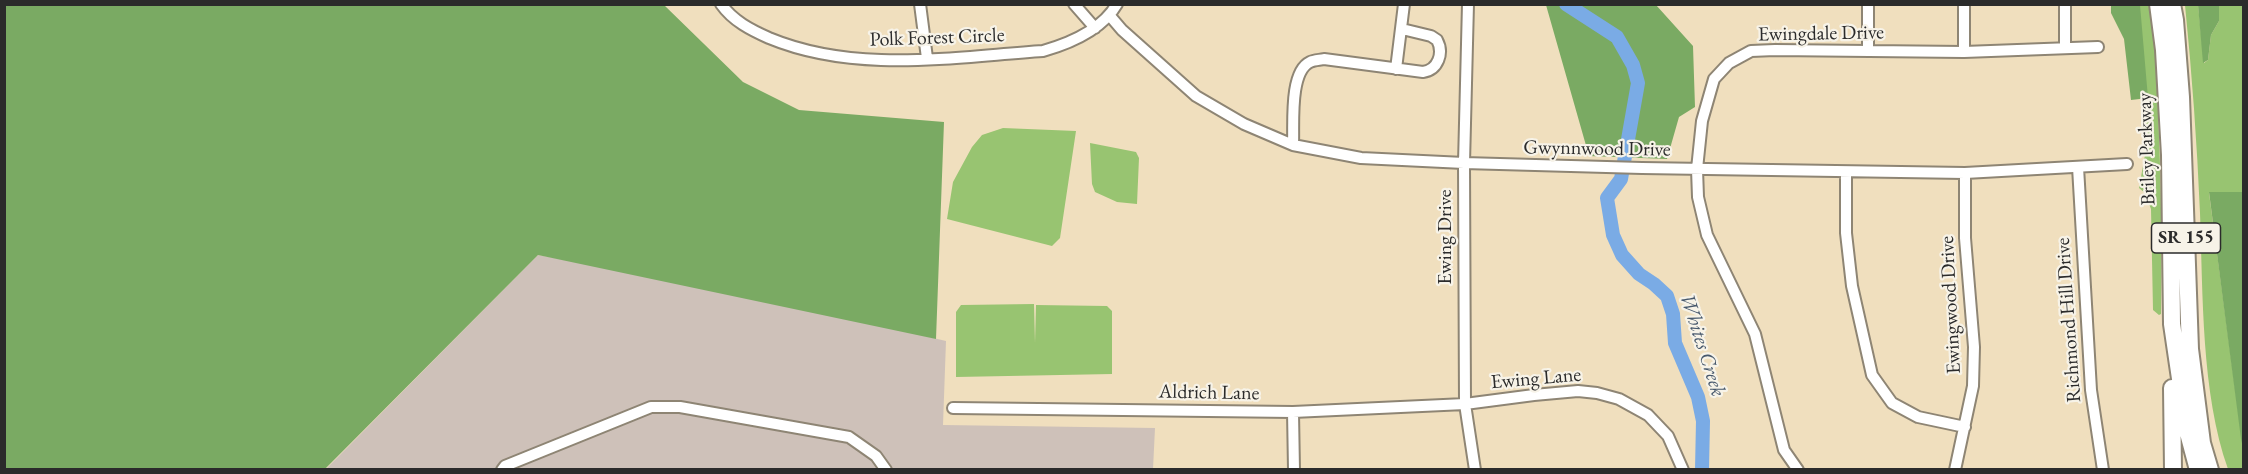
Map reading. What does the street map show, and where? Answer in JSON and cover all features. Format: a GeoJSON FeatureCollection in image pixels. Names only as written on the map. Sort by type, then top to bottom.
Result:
{"type":"FeatureCollection","features":[{"type":"Feature","properties":{"kind":"highway","name":"Briley Parkway"},"geometry":{"type":"LineString","coordinates":[[2158,4],[2164,50],[2170,154],[2172,324],[2188,433],[2198,470]]}},
{"type":"Feature","properties":{"kind":"highway","name":"Briley Parkway"},"geometry":{"type":"LineString","coordinates":[[2172,4],[2181,97],[2190,349],[2202,443],[2210,470]]}},
{"type":"Feature","properties":{"kind":"highway"},"geometry":{"type":"LineString","coordinates":[[2172,324],[2173,470]]}},
{"type":"Feature","properties":{"kind":"highway"},"geometry":{"type":"LineString","coordinates":[[2190,349],[2220,470]]}},
{"type":"Feature","properties":{"kind":"street","name":"Polk Forest Circle"},"geometry":{"type":"LineString","coordinates":[[721,4],[727,12],[749,29],[789,46],[828,56],[880,61],[1043,51],[1065,45],[1095,28],[1110,16],[1117,4]]}},
{"type":"Feature","properties":{"kind":"street"},"geometry":{"type":"LineString","coordinates":[[920,4],[927,58]]}},
{"type":"Feature","properties":{"kind":"street"},"geometry":{"type":"LineString","coordinates":[[1074,4],[1095,28]]}},
{"type":"Feature","properties":{"kind":"street"},"geometry":{"type":"LineString","coordinates":[[1396,69],[1404,4]]}},
{"type":"Feature","properties":{"kind":"street","name":"Ewing Drive"},"geometry":{"type":"LineString","coordinates":[[1468,4],[1464,163],[1465,404],[1475,470]]}},
{"type":"Feature","properties":{"kind":"street"},"geometry":{"type":"LineString","coordinates":[[1868,4],[1868,50]]}},
{"type":"Feature","properties":{"kind":"street"},"geometry":{"type":"LineString","coordinates":[[1964,4],[1964,52]]}},
{"type":"Feature","properties":{"kind":"street"},"geometry":{"type":"LineString","coordinates":[[2065,4],[2065,47]]}},
{"type":"Feature","properties":{"kind":"street","name":"Gwynnwood Drive"},"geometry":{"type":"LineString","coordinates":[[1110,16],[1122,30],[1196,96],[1244,124],[1293,145],[1361,158],[1642,168],[1965,173],[2127,164]]}},
{"type":"Feature","properties":{"kind":"street"},"geometry":{"type":"LineString","coordinates":[[1293,145],[1294,88],[1303,68],[1309,62],[1324,59],[1423,72],[1431,71],[1436,66],[1440,45],[1431,36],[1402,29]]}},
{"type":"Feature","properties":{"kind":"street","name":"Ewingdale Drive"},"geometry":{"type":"LineString","coordinates":[[1798,470],[1784,450],[1755,334],[1707,235],[1698,197],[1697,169],[1702,121],[1714,79],[1729,63],[1751,51],[1964,52],[2098,47]]}},
{"type":"Feature","properties":{"kind":"street","name":"Richmond Hill Drive"},"geometry":{"type":"LineString","coordinates":[[2078,167],[2091,390],[2103,470]]}},
{"type":"Feature","properties":{"kind":"street"},"geometry":{"type":"LineString","coordinates":[[1846,172],[1846,233],[1852,286],[1872,375],[1892,403],[1918,417],[1965,427]]}},
{"type":"Feature","properties":{"kind":"street","name":"Ewingwood Drive"},"geometry":{"type":"LineString","coordinates":[[1955,470],[1973,386],[1974,347],[1965,238],[1965,173]]}},
{"type":"Feature","properties":{"kind":"street","name":"Ewing Lane"},"geometry":{"type":"LineString","coordinates":[[1465,404],[1578,391],[1619,399],[1648,415],[1668,436],[1683,470]]}},
{"type":"Feature","properties":{"kind":"street","name":"Aldrich Lane"},"geometry":{"type":"LineString","coordinates":[[953,408],[1293,412],[1465,404]]}},
{"type":"Feature","properties":{"kind":"street"},"geometry":{"type":"LineString","coordinates":[[502,470],[505,466],[651,407],[680,407],[849,437],[876,456],[886,470]]}},
{"type":"Feature","properties":{"kind":"street"},"geometry":{"type":"LineString","coordinates":[[1293,412],[1294,470]]}},
{"type":"Feature","properties":{"kind":"shaded area"},"geometry":{"type":"Polygon","coordinates":[[[538,255],[713,286],[946,341],[943,425],[1155,428],[1153,469],[325,470],[538,255]]]}},
{"type":"Feature","properties":{"kind":"green space"},"geometry":{"type":"Polygon","coordinates":[[[4,5],[664,5],[743,82],[799,110],[944,122],[936,339],[538,255],[325,469],[5,469],[4,5]]]}},
{"type":"Feature","properties":{"kind":"green space"},"geometry":{"type":"Polygon","coordinates":[[[1546,5],[1656,5],[1693,46],[1695,107],[1679,117],[1667,159],[1589,156],[1546,5]]]}},
{"type":"Feature","properties":{"kind":"green space"},"geometry":{"type":"Polygon","coordinates":[[[2111,5],[2140,5],[2148,98],[2131,100],[2124,39],[2111,13],[2111,5]]]}},
{"type":"Feature","properties":{"kind":"green space"},"geometry":{"type":"Polygon","coordinates":[[[2135,5],[2152,5],[2161,198],[2161,314],[2159,315],[2153,310],[2151,209],[2145,193],[2139,188],[2148,138],[2135,5]]]}},
{"type":"Feature","properties":{"kind":"green space"},"geometry":{"type":"Polygon","coordinates":[[[2185,5],[2198,5],[2204,63],[2208,60],[2211,35],[2219,21],[2219,5],[2243,5],[2243,192],[2209,193],[2243,448],[2243,469],[2228,469],[2219,440],[2208,376],[2196,135],[2185,5]]]}},
{"type":"Feature","properties":{"kind":"green space"},"geometry":{"type":"Polygon","coordinates":[[[2198,5],[2219,5],[2219,21],[2211,35],[2208,60],[2203,63],[2198,5]]]}},
{"type":"Feature","properties":{"kind":"green space"},"geometry":{"type":"Polygon","coordinates":[[[1003,128],[1076,131],[1060,238],[1052,246],[947,219],[953,182],[972,147],[982,135],[1003,128]]]}},
{"type":"Feature","properties":{"kind":"green space"},"geometry":{"type":"Polygon","coordinates":[[[1090,143],[1136,152],[1139,158],[1137,204],[1117,202],[1095,192],[1092,184],[1090,143]]]}},
{"type":"Feature","properties":{"kind":"green space"},"geometry":{"type":"Polygon","coordinates":[[[2209,192],[2243,192],[2243,448],[2241,439],[2209,192]]]}},
{"type":"Feature","properties":{"kind":"green space"},"geometry":{"type":"Polygon","coordinates":[[[1034,304],[1035,343],[1036,305],[1107,306],[1112,311],[1112,374],[956,377],[956,312],[961,305],[1034,304]]]}},
{"type":"Feature","properties":{"kind":"waterway","name":"Whites Creek"},"geometry":{"type":"LineString","coordinates":[[1566,4],[1617,37],[1633,65],[1638,83],[1621,179],[1607,198],[1613,235],[1622,255],[1639,274],[1667,296],[1673,314],[1675,343],[1698,397],[1703,421],[1702,470]]}}]}
